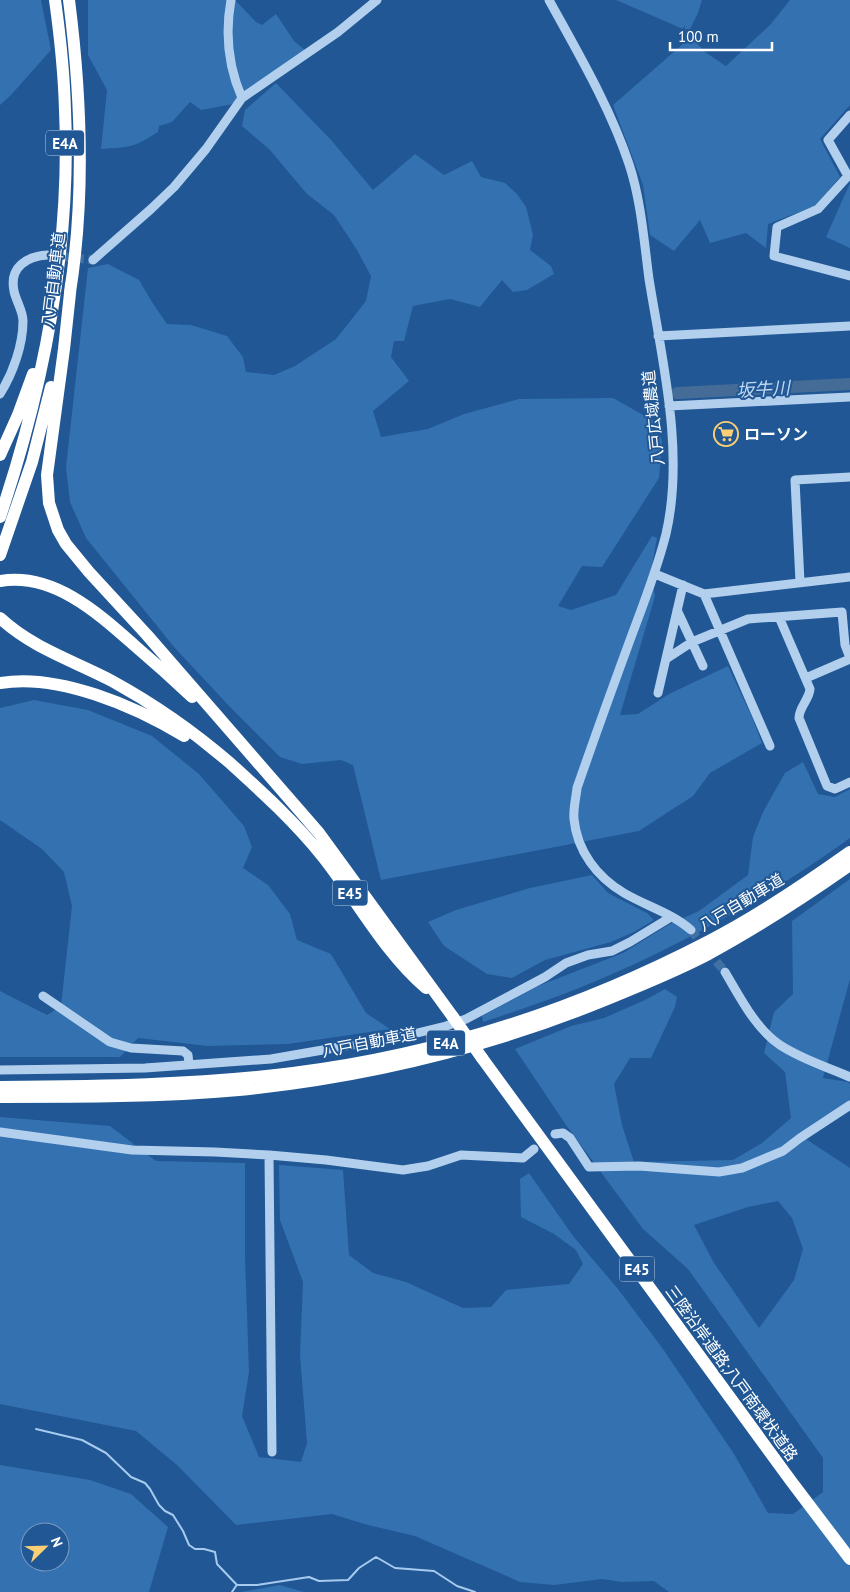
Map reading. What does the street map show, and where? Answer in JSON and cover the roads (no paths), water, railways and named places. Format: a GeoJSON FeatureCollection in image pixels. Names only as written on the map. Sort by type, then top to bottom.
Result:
{"type":"FeatureCollection","features":[{"type":"Feature","properties":{"kind":"highway","name":"八戸自動車道"},"geometry":{"type":"LineString","coordinates":[[0,516],[34,404],[50,326],[61,246],[65,130],[63,66],[55,0]]}},
{"type":"Feature","properties":{"kind":"highway","name":"八戸自動車道"},"geometry":{"type":"LineString","coordinates":[[0,555],[20,500],[42,424],[59,352],[71,284],[78,202],[79,112],[69,0]]}},
{"type":"Feature","properties":{"kind":"highway"},"geometry":{"type":"LineString","coordinates":[[71,284],[68,325],[47,475],[52,517],[66,544],[80,561],[267,773]]}},
{"type":"Feature","properties":{"kind":"highway"},"geometry":{"type":"LineString","coordinates":[[0,455],[26,396],[40,352],[55,286]]}},
{"type":"Feature","properties":{"kind":"highway"},"geometry":{"type":"LineString","coordinates":[[0,581],[28,580],[55,588],[85,605],[118,631],[203,708],[267,773]]}},
{"type":"Feature","properties":{"kind":"highway"},"geometry":{"type":"LineString","coordinates":[[0,618],[30,641],[112,681],[159,710],[207,744],[248,780]]}},
{"type":"Feature","properties":{"kind":"highway"},"geometry":{"type":"LineString","coordinates":[[0,682],[31,680],[49,683],[92,694],[127,707],[156,720],[195,742],[248,780]]}},
{"type":"Feature","properties":{"kind":"highway","name":"三陸沿岸道路;八戸南環状道路"},"geometry":{"type":"LineString","coordinates":[[267,773],[319,833],[791,1481],[850,1559]]}},
{"type":"Feature","properties":{"kind":"highway","name":"三陸沿岸道路;八戸南環状道路"},"geometry":{"type":"LineString","coordinates":[[248,780],[308,838],[401,964],[451,1014]]}},
{"type":"Feature","properties":{"kind":"highway","name":"八戸自動車道"},"geometry":{"type":"LineString","coordinates":[[0,1087],[152,1085],[240,1079],[340,1066],[399,1055],[479,1034],[577,1001],[648,971],[710,941],[761,912],[850,852]]}},
{"type":"Feature","properties":{"kind":"highway","name":"八戸自動車道"},"geometry":{"type":"LineString","coordinates":[[0,1097],[151,1095],[238,1090],[340,1076],[402,1064],[482,1044],[573,1013],[647,983],[704,956],[762,923],[850,865]]}},
{"type":"Feature","properties":{"kind":"street"},"geometry":{"type":"LineString","coordinates":[[231,0],[227,35],[230,62],[242,98]]}},
{"type":"Feature","properties":{"kind":"street"},"geometry":{"type":"LineString","coordinates":[[93,260],[174,187],[206,149],[242,98],[338,32],[377,0]]}},
{"type":"Feature","properties":{"kind":"street","name":"八戸広域農道"},"geometry":{"type":"LineString","coordinates":[[549,0],[612,119],[630,166],[639,211],[669,406],[674,458],[672,495],[666,533],[655,574],[577,788],[574,817],[576,835],[583,852],[606,880],[624,893],[682,922],[691,930]]}},
{"type":"Feature","properties":{"kind":"street"},"geometry":{"type":"LineString","coordinates":[[850,115],[828,140],[848,176],[818,209],[777,227],[774,256],[850,276]]}},
{"type":"Feature","properties":{"kind":"street"},"geometry":{"type":"LineString","coordinates":[[0,394],[10,374],[22,331],[23,317],[14,289],[14,276],[20,265],[29,258],[48,255]]}},
{"type":"Feature","properties":{"kind":"street"},"geometry":{"type":"LineString","coordinates":[[658,336],[850,326]]}},
{"type":"Feature","properties":{"kind":"street"},"geometry":{"type":"LineString","coordinates":[[669,406],[850,397]]}},
{"type":"Feature","properties":{"kind":"street"},"geometry":{"type":"LineString","coordinates":[[800,582],[795,480],[850,477]]}},
{"type":"Feature","properties":{"kind":"street"},"geometry":{"type":"LineString","coordinates":[[655,574],[704,594],[850,577]]}},
{"type":"Feature","properties":{"kind":"street"},"geometry":{"type":"LineString","coordinates":[[658,693],[683,585]]}},
{"type":"Feature","properties":{"kind":"street"},"geometry":{"type":"LineString","coordinates":[[704,594],[770,746]]}},
{"type":"Feature","properties":{"kind":"street"},"geometry":{"type":"LineString","coordinates":[[677,610],[703,666]]}},
{"type":"Feature","properties":{"kind":"street"},"geometry":{"type":"LineString","coordinates":[[666,659],[692,642],[748,619],[842,612],[845,645],[850,658],[806,678]]}},
{"type":"Feature","properties":{"kind":"street"},"geometry":{"type":"LineString","coordinates":[[779,617],[810,689],[809,696],[799,712],[799,718],[827,786],[835,789],[850,782]]}},
{"type":"Feature","properties":{"kind":"street"},"geometry":{"type":"LineString","coordinates":[[0,1070],[145,1068],[271,1059],[355,1045],[446,1026],[476,1015],[545,977],[566,963],[588,955],[612,951],[671,917]]}},
{"type":"Feature","properties":{"kind":"street"},"geometry":{"type":"LineString","coordinates":[[725,972],[751,1014],[765,1032],[779,1044],[796,1054],[850,1077]]}},
{"type":"Feature","properties":{"kind":"street"},"geometry":{"type":"LineString","coordinates":[[43,996],[110,1042],[131,1048],[183,1051],[188,1055],[190,1064]]}},
{"type":"Feature","properties":{"kind":"street"},"geometry":{"type":"LineString","coordinates":[[555,1134],[563,1133],[570,1138],[589,1168],[639,1166],[719,1172],[742,1168],[783,1152],[808,1133],[850,1106]]}},
{"type":"Feature","properties":{"kind":"street"},"geometry":{"type":"LineString","coordinates":[[0,1132],[132,1150],[270,1155],[403,1170],[428,1166],[461,1155],[523,1158],[534,1150]]}},
{"type":"Feature","properties":{"kind":"street"},"geometry":{"type":"LineString","coordinates":[[270,1155],[272,1452]]}},
{"type":"Feature","properties":{"kind":"waterway","name":"坂牛川"},"geometry":{"type":"LineString","coordinates":[[677,393],[850,384]]}},
{"type":"Feature","properties":{"kind":"waterway"},"geometry":{"type":"LineString","coordinates":[[36,1429],[82,1440],[106,1453],[131,1477],[145,1483],[159,1505],[173,1515],[189,1545],[195,1549],[215,1552],[217,1564],[237,1585],[257,1585],[309,1577],[319,1581],[348,1580],[359,1568],[376,1557],[395,1568],[434,1571],[457,1586],[475,1592]]}},
{"type":"Feature","properties":{"kind":"waterway"},"geometry":{"type":"LineString","coordinates":[[232,1592],[236,1586]]}},
{"type":"Feature","properties":{"kind":"tunnel"},"geometry":{"type":"LineString","coordinates":[[48,255],[93,260]]}},
{"type":"Feature","properties":{"kind":"tunnel"},"geometry":{"type":"LineString","coordinates":[[691,930],[725,972]]}},
{"type":"Feature","properties":{"kind":"place","name":"ローソン"},"geometry":{"type":"Point","coordinates":[726,434]}}]}
